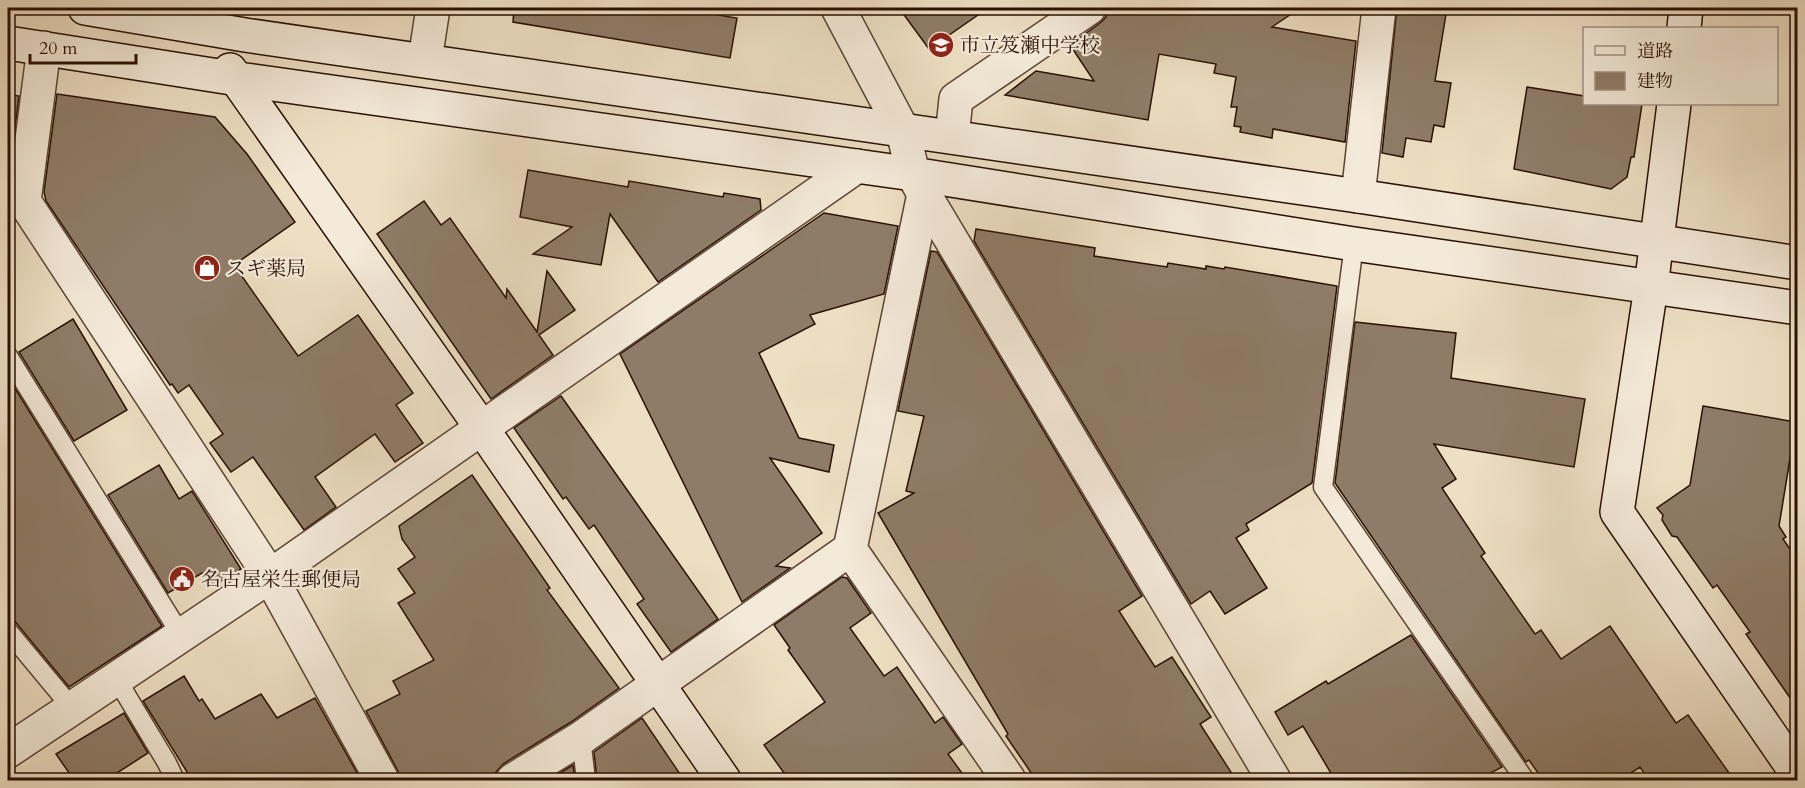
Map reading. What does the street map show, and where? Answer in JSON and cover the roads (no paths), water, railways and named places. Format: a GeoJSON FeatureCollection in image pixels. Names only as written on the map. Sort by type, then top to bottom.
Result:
{"type":"FeatureCollection","features":[{"type":"Feature","properties":{"kind":"street"},"geometry":{"type":"LineString","coordinates":[[85,8],[189,16],[245,35],[903,131],[952,136],[1797,263]]}},
{"type":"Feature","properties":{"kind":"street"},"geometry":{"type":"LineString","coordinates":[[425,60],[433,8]]}},
{"type":"Feature","properties":{"kind":"street"},"geometry":{"type":"LineString","coordinates":[[838,8],[903,131],[919,184],[1274,780]]}},
{"type":"Feature","properties":{"kind":"street"},"geometry":{"type":"LineString","coordinates":[[952,136],[956,99],[1089,8]]}},
{"type":"Feature","properties":{"kind":"street"},"geometry":{"type":"LineString","coordinates":[[1358,196],[1379,8]]}},
{"type":"Feature","properties":{"kind":"street"},"geometry":{"type":"LineString","coordinates":[[1684,27],[1686,8]]}},
{"type":"Feature","properties":{"kind":"street"},"geometry":{"type":"LineString","coordinates":[[189,16],[238,80],[481,427],[724,780]]}},
{"type":"Feature","properties":{"kind":"street"},"geometry":{"type":"LineString","coordinates":[[8,43],[238,80],[857,166],[919,184],[1797,308]]}},
{"type":"Feature","properties":{"kind":"street"},"geometry":{"type":"LineString","coordinates":[[44,48],[16,202],[270,576],[382,780]]}},
{"type":"Feature","properties":{"kind":"street"},"geometry":{"type":"LineString","coordinates":[[1674,105],[1651,286],[1617,512],[1797,775]]}},
{"type":"Feature","properties":{"kind":"street"},"geometry":{"type":"LineString","coordinates":[[8,751],[270,576],[857,166]]}},
{"type":"Feature","properties":{"kind":"street"},"geometry":{"type":"LineString","coordinates":[[513,780],[581,738],[850,549],[919,184]]}},
{"type":"Feature","properties":{"kind":"street"},"geometry":{"type":"LineString","coordinates":[[850,549],[1009,780]]}},
{"type":"Feature","properties":{"kind":"lane"},"geometry":{"type":"LineString","coordinates":[[1354,244],[1323,487],[1525,780]]}},
{"type":"Feature","properties":{"kind":"lane"},"geometry":{"type":"LineString","coordinates":[[8,356],[181,635]]}},
{"type":"Feature","properties":{"kind":"lane"},"geometry":{"type":"LineString","coordinates":[[8,631],[72,708]]}},
{"type":"Feature","properties":{"kind":"lane"},"geometry":{"type":"LineString","coordinates":[[116,678],[175,780]]}},
{"type":"Feature","properties":{"kind":"lane"},"geometry":{"type":"LineString","coordinates":[[581,738],[586,780]]}},
{"type":"Feature","properties":{"kind":"place","name":"市立笈瀬中学校"},"geometry":{"type":"Point","coordinates":[941,45]}},
{"type":"Feature","properties":{"kind":"place","name":"スギ薬局"},"geometry":{"type":"Point","coordinates":[207,268]}},
{"type":"Feature","properties":{"kind":"place","name":"名古屋栄生郵便局"},"geometry":{"type":"Point","coordinates":[182,579]}}]}
